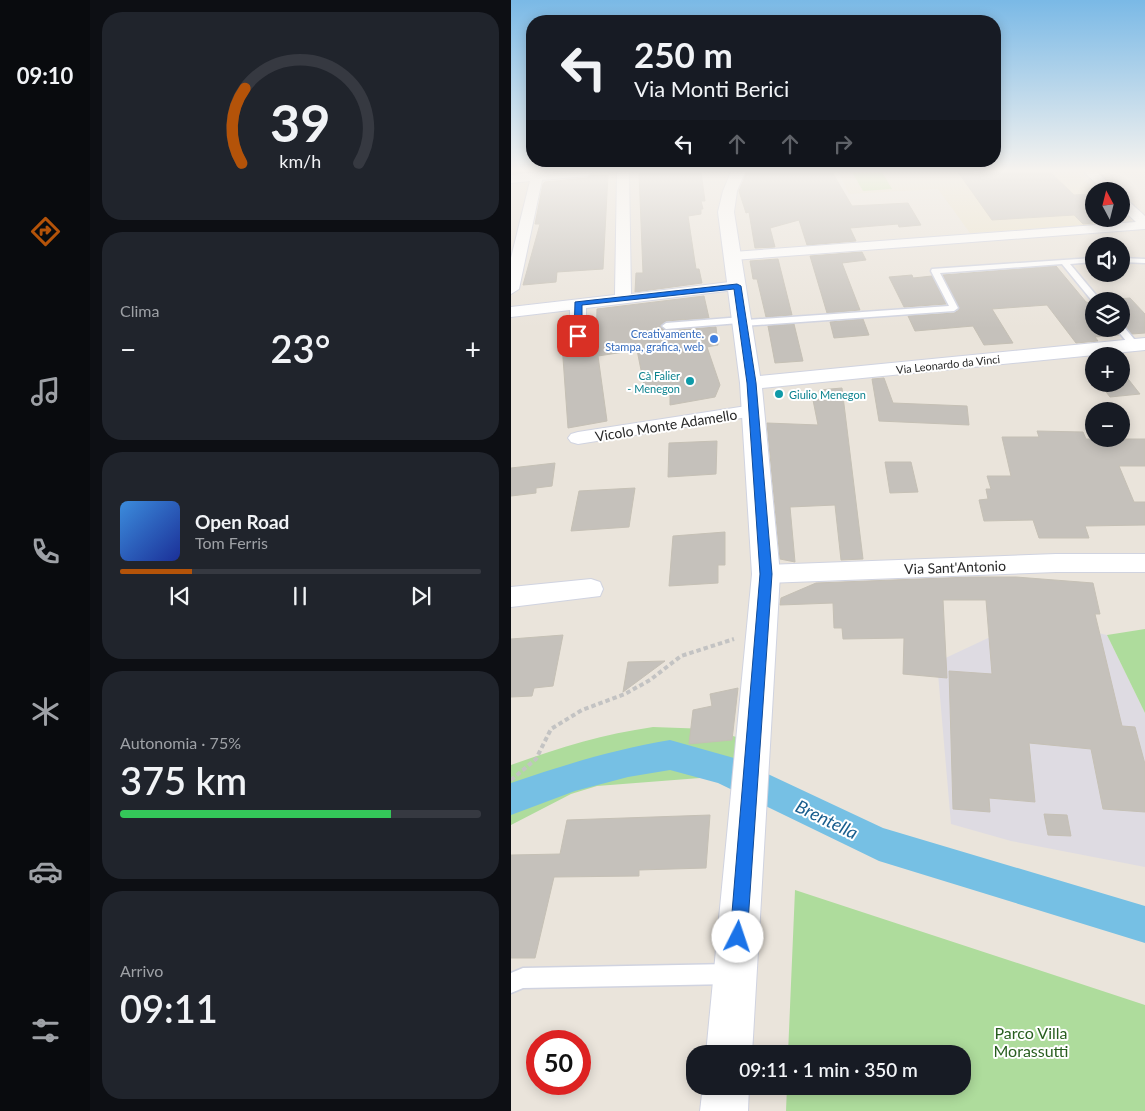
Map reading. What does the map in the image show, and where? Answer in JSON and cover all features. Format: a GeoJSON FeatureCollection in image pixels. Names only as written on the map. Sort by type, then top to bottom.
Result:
{"type":"FeatureCollection","features":[{"type":"Feature","properties":{"kind":"main road"},"geometry":{"type":"LineString","coordinates":[[728,224],[751,383],[766,574],[730,1045]]}},
{"type":"Feature","properties":{"kind":"main road","name":"Via Leonardo da Vinci"},"geometry":{"type":"LineString","coordinates":[[751,383],[1139,344]]}},
{"type":"Feature","properties":{"kind":"main road"},"geometry":{"type":"LineString","coordinates":[[724,1111],[725,1095]]}},
{"type":"Feature","properties":{"kind":"street"},"geometry":{"type":"LineString","coordinates":[[511,289],[526,224]]}},
{"type":"Feature","properties":{"kind":"street"},"geometry":{"type":"LineString","coordinates":[[623,224],[623,298]]}},
{"type":"Feature","properties":{"kind":"street"},"geometry":{"type":"LineString","coordinates":[[733,256],[1145,224]]}},
{"type":"Feature","properties":{"kind":"street"},"geometry":{"type":"LineString","coordinates":[[511,312],[737,286]]}},
{"type":"Feature","properties":{"kind":"street"},"geometry":{"type":"LineString","coordinates":[[578,303],[578,336]]}},
{"type":"Feature","properties":{"kind":"street","name":"Vicolo Monte Adamello"},"geometry":{"type":"LineString","coordinates":[[578,438],[753,411]]}},
{"type":"Feature","properties":{"kind":"street","name":"Via Sant'Antonio"},"geometry":{"type":"LineString","coordinates":[[766,574],[1056,563],[1145,563]]}},
{"type":"Feature","properties":{"kind":"street"},"geometry":{"type":"LineString","coordinates":[[511,596],[591,589]]}},
{"type":"Feature","properties":{"kind":"lane"},"geometry":{"type":"LineString","coordinates":[[1130,260],[1145,261]]}},
{"type":"Feature","properties":{"kind":"lane"},"geometry":{"type":"LineString","coordinates":[[666,326],[954,308],[935,271],[1085,261]]}},
{"type":"Feature","properties":{"kind":"lane"},"geometry":{"type":"LineString","coordinates":[[1064,262],[1089,292]]}},
{"type":"Feature","properties":{"kind":"lane"},"geometry":{"type":"LineString","coordinates":[[511,983],[523,978],[735,974]]}},
{"type":"Feature","properties":{"kind":"path"},"geometry":{"type":"LineString","coordinates":[[511,780],[536,759],[551,729],[582,710],[625,694],[650,680],[681,656],[731,639],[761,634]]}},
{"type":"Feature","properties":{"kind":"shaded area"},"geometry":{"type":"Polygon","coordinates":[[[963,224],[1085,224],[970,233],[963,224]]]}},
{"type":"Feature","properties":{"kind":"shaded area"},"geometry":{"type":"Polygon","coordinates":[[[1031,618],[1107,635],[1145,713],[1145,867],[1011,841],[951,824],[937,662],[1031,618]]]}},
{"type":"Feature","properties":{"kind":"green space"},"geometry":{"type":"Polygon","coordinates":[[[1145,629],[1145,713],[1107,635],[1145,629]]]}},
{"type":"Feature","properties":{"kind":"green space"},"geometry":{"type":"Polygon","coordinates":[[[653,727],[708,729],[740,738],[736,780],[713,777],[597,786],[571,794],[511,825],[511,765],[581,742],[653,727]]]}},
{"type":"Feature","properties":{"kind":"green space","name":"Parco Villa Morassutti"},"geometry":{"type":"Polygon","coordinates":[[[795,890],[1145,1005],[1145,1111],[786,1111],[787,1095],[971,1095],[971,1045],[788,1045],[795,890]]]}},
{"type":"Feature","properties":{"kind":"building"},"geometry":{"type":"Polygon","coordinates":[[[535,224],[605,224],[603,269],[557,272],[556,282],[523,285],[540,224],[535,224]]]}},
{"type":"Feature","properties":{"kind":"building"},"geometry":{"type":"Polygon","coordinates":[[[641,224],[689,224],[696,269],[699,269],[702,283],[635,292],[636,273],[643,273],[641,224]]]}},
{"type":"Feature","properties":{"kind":"building"},"geometry":{"type":"Polygon","coordinates":[[[751,224],[785,224],[770,228],[775,247],[755,248],[751,224]]]}},
{"type":"Feature","properties":{"kind":"building"},"geometry":{"type":"Polygon","coordinates":[[[800,224],[920,224],[921,225],[899,227],[898,224],[850,228],[856,241],[807,245],[800,224]]]}},
{"type":"Feature","properties":{"kind":"building"},"geometry":{"type":"Polygon","coordinates":[[[862,252],[866,260],[842,263],[860,310],[827,313],[810,256],[862,252]]]}},
{"type":"Feature","properties":{"kind":"building"},"geometry":{"type":"Polygon","coordinates":[[[778,259],[792,315],[766,317],[757,279],[753,279],[750,261],[778,259]]]}},
{"type":"Feature","properties":{"kind":"building"},"geometry":{"type":"Polygon","coordinates":[[[1056,266],[1085,301],[1085,337],[1095,337],[1098,341],[1076,343],[1047,305],[992,309],[1013,343],[984,345],[973,326],[915,331],[908,316],[954,313],[959,310],[943,275],[1056,266]]]}},
{"type":"Feature","properties":{"kind":"building"},"geometry":{"type":"Polygon","coordinates":[[[912,275],[913,278],[932,276],[946,304],[904,307],[889,277],[912,275]]]}},
{"type":"Feature","properties":{"kind":"building"},"geometry":{"type":"Polygon","coordinates":[[[704,296],[709,318],[666,321],[660,326],[666,331],[716,327],[718,345],[707,347],[720,385],[715,397],[670,405],[670,387],[644,385],[637,350],[598,356],[607,421],[568,428],[562,344],[595,339],[596,345],[597,309],[704,296]]]}},
{"type":"Feature","properties":{"kind":"building"},"geometry":{"type":"Polygon","coordinates":[[[1130,298],[1145,314],[1145,333],[1132,334],[1130,332],[1130,298]]]}},
{"type":"Feature","properties":{"kind":"building"},"geometry":{"type":"Polygon","coordinates":[[[863,319],[869,335],[834,338],[830,322],[863,319]]]}},
{"type":"Feature","properties":{"kind":"building"},"geometry":{"type":"Polygon","coordinates":[[[794,324],[803,361],[775,363],[768,326],[794,324]]]}},
{"type":"Feature","properties":{"kind":"building"},"geometry":{"type":"Polygon","coordinates":[[[884,378],[893,403],[967,406],[969,425],[879,421],[872,379],[884,378]]]}},
{"type":"Feature","properties":{"kind":"building"},"geometry":{"type":"Polygon","coordinates":[[[1130,381],[1140,394],[1110,397],[1106,392],[1130,392],[1130,381]]]}},
{"type":"Feature","properties":{"kind":"building"},"geometry":{"type":"Polygon","coordinates":[[[842,388],[863,559],[841,560],[835,505],[790,507],[795,562],[780,559],[767,423],[818,425],[813,400],[821,399],[819,390],[842,388]]]}},
{"type":"Feature","properties":{"kind":"building"},"geometry":{"type":"Polygon","coordinates":[[[1037,431],[1083,432],[1085,447],[1130,447],[1130,439],[1145,439],[1145,466],[1119,466],[1134,502],[1145,502],[1145,525],[1085,526],[1089,538],[1039,538],[1033,520],[984,521],[979,500],[988,499],[986,489],[991,489],[987,476],[1011,476],[1002,437],[1039,437],[1037,431]]]}},
{"type":"Feature","properties":{"kind":"building"},"geometry":{"type":"Polygon","coordinates":[[[717,441],[716,474],[668,477],[669,443],[717,441]]]}},
{"type":"Feature","properties":{"kind":"building"},"geometry":{"type":"Polygon","coordinates":[[[885,462],[911,462],[918,492],[890,493],[885,462]]]}},
{"type":"Feature","properties":{"kind":"building"},"geometry":{"type":"Polygon","coordinates":[[[555,463],[552,486],[536,488],[536,493],[511,496],[511,468],[555,463]]]}},
{"type":"Feature","properties":{"kind":"building"},"geometry":{"type":"Polygon","coordinates":[[[635,488],[629,527],[571,531],[579,491],[635,488]]]}},
{"type":"Feature","properties":{"kind":"building"},"geometry":{"type":"Polygon","coordinates":[[[725,532],[725,565],[718,565],[718,583],[669,586],[673,536],[725,532]]]}},
{"type":"Feature","properties":{"kind":"building"},"geometry":{"type":"Polygon","coordinates":[[[1016,577],[1093,583],[1100,614],[1095,614],[1122,726],[1135,727],[1145,764],[1145,812],[1103,809],[1091,749],[1029,743],[1035,802],[989,798],[990,812],[953,809],[949,671],[992,674],[986,600],[943,600],[947,678],[903,674],[904,638],[843,639],[842,628],[834,628],[833,603],[780,605],[781,598],[816,583],[1016,577]]]}},
{"type":"Feature","properties":{"kind":"building"},"geometry":{"type":"Polygon","coordinates":[[[563,635],[553,686],[534,688],[532,696],[511,697],[511,639],[563,635]]]}},
{"type":"Feature","properties":{"kind":"building"},"geometry":{"type":"Polygon","coordinates":[[[665,661],[623,692],[628,662],[665,661]]]}},
{"type":"Feature","properties":{"kind":"building"},"geometry":{"type":"Polygon","coordinates":[[[738,688],[732,740],[689,744],[693,710],[712,706],[710,694],[738,688]]]}},
{"type":"Feature","properties":{"kind":"building"},"geometry":{"type":"Polygon","coordinates":[[[1044,814],[1067,815],[1071,836],[1048,835],[1044,814]]]}},
{"type":"Feature","properties":{"kind":"building"},"geometry":{"type":"Polygon","coordinates":[[[710,815],[706,868],[639,870],[639,876],[554,877],[535,958],[511,958],[511,855],[560,854],[567,820],[710,815]]]}},
{"type":"Feature","properties":{"kind":"waterway","name":"Brentella"},"geometry":{"type":"LineString","coordinates":[[511,799],[575,776],[628,762],[670,755],[723,769],[879,844],[1145,925]]}},
{"type":"Feature","properties":{"kind":"place","name":"Creativamente. Stampa, grafica, web"},"geometry":{"type":"Point","coordinates":[714,339]}},
{"type":"Feature","properties":{"kind":"place","name":"Cà Falier - Menegon"},"geometry":{"type":"Point","coordinates":[690,381]}},
{"type":"Feature","properties":{"kind":"place","name":"Giulio Menegon"},"geometry":{"type":"Point","coordinates":[779,394]}},
{"type":"Feature","properties":{"kind":"route"},"geometry":{"type":"LineString","coordinates":[[578,336],[578,303],[737,286],[751,383],[766,574],[738,937]]}}]}
